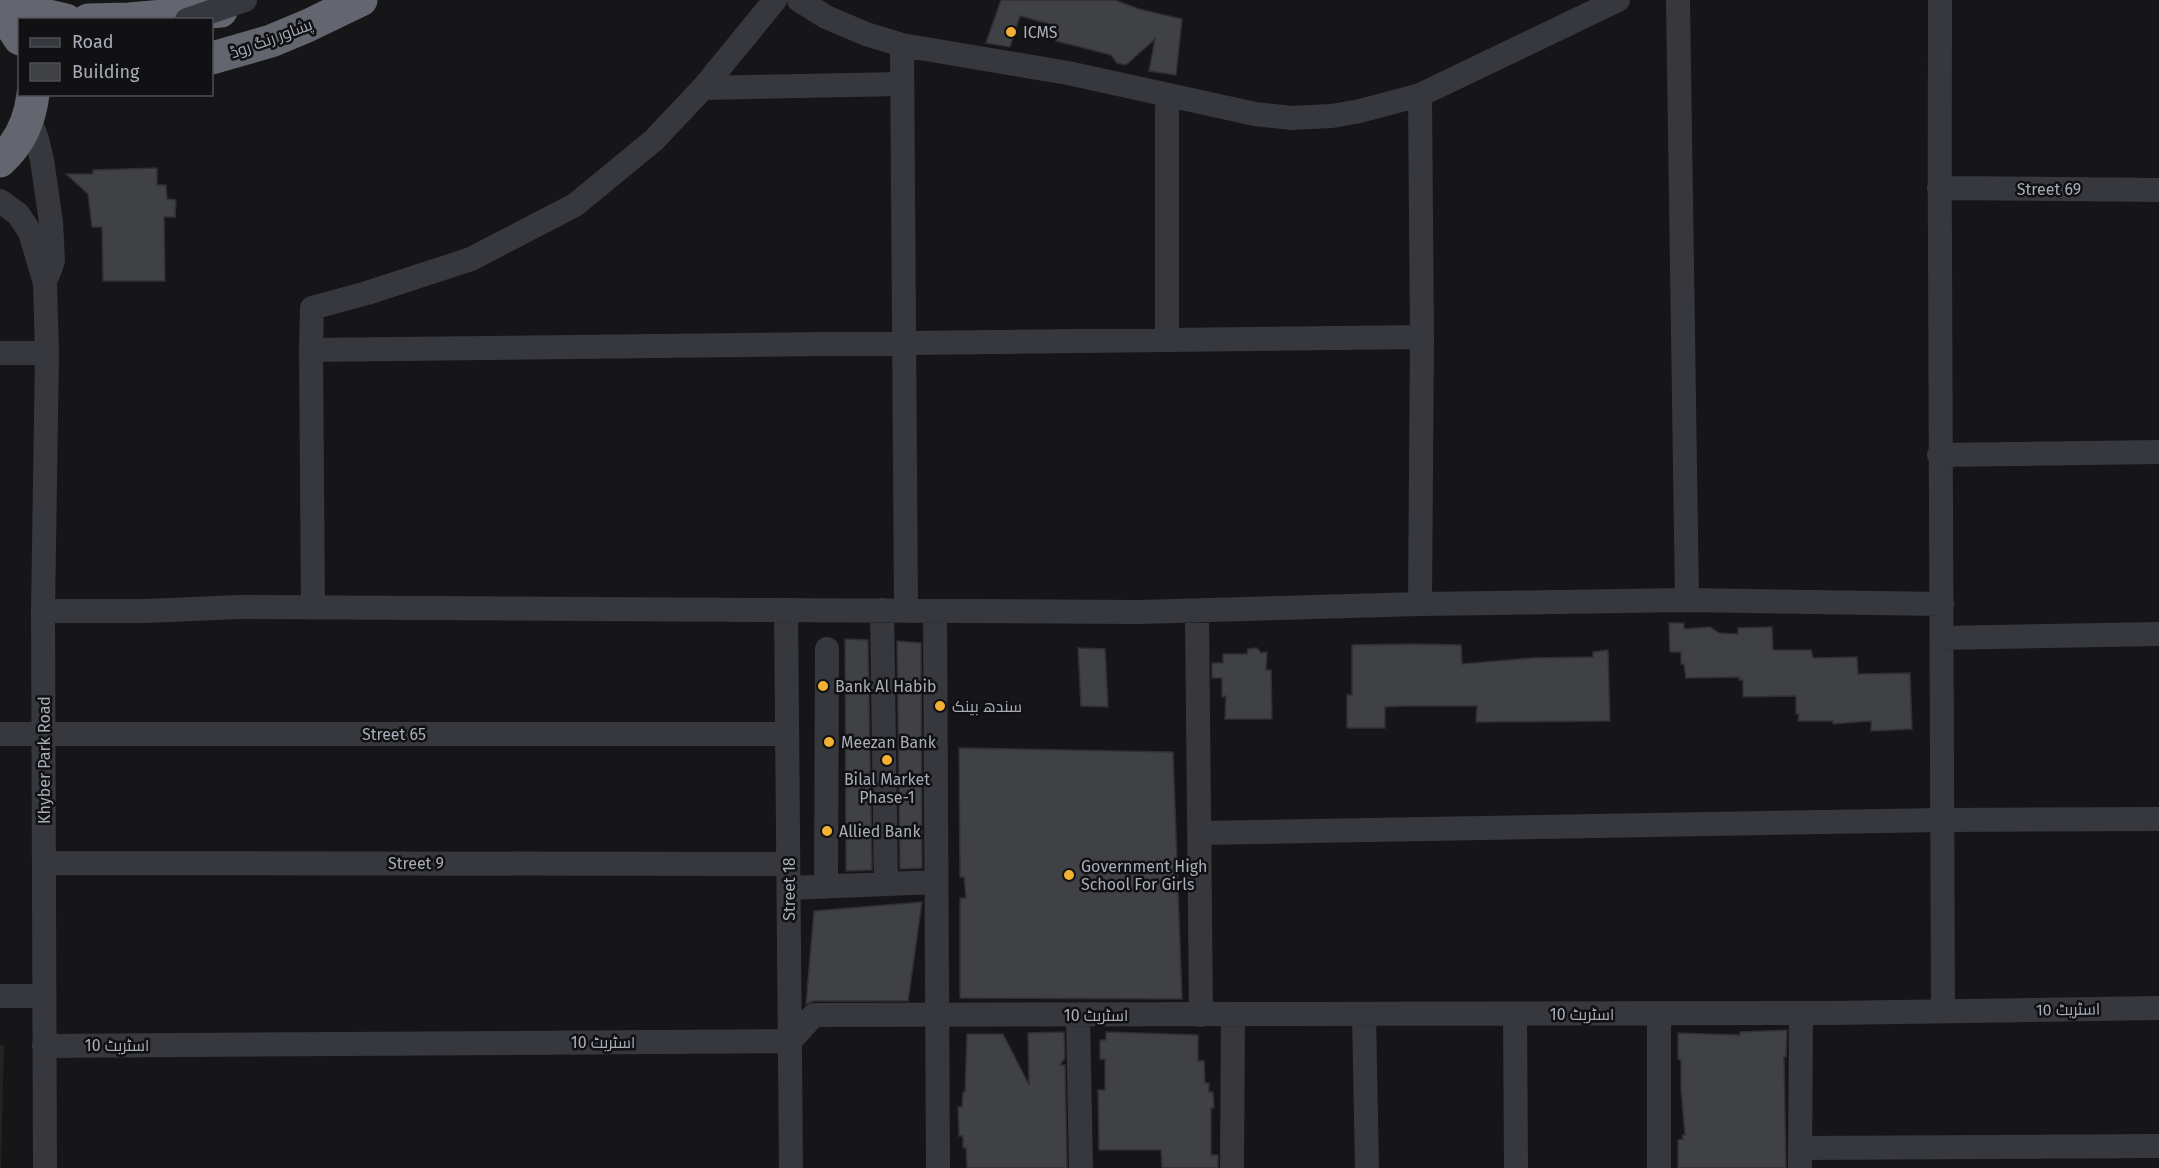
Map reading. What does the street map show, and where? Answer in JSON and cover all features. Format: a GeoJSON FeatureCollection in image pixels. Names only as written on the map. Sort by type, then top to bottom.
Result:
{"type":"FeatureCollection","features":[{"type":"Feature","properties":{"kind":"highway"},"geometry":{"type":"LineString","coordinates":[[137,18],[232,9],[255,0]]}},
{"type":"Feature","properties":{"kind":"highway","name":"پشاور رنگ روڈ"},"geometry":{"type":"LineString","coordinates":[[213,58],[272,41],[308,27],[361,0]]}},
{"type":"Feature","properties":{"kind":"highway"},"geometry":{"type":"LineString","coordinates":[[0,5],[57,18]]}},
{"type":"Feature","properties":{"kind":"highway"},"geometry":{"type":"LineString","coordinates":[[0,15],[18,38]]}},
{"type":"Feature","properties":{"kind":"highway"},"geometry":{"type":"LineString","coordinates":[[0,160],[20,137],[36,104]]}},
{"type":"Feature","properties":{"kind":"street"},"geometry":{"type":"LineString","coordinates":[[194,11],[245,0]]}},
{"type":"Feature","properties":{"kind":"street"},"geometry":{"type":"LineString","coordinates":[[313,608],[310,350],[312,308],[367,293],[471,259],[575,205],[654,140],[703,88],[775,0]]}},
{"type":"Feature","properties":{"kind":"street"},"geometry":{"type":"LineString","coordinates":[[799,0],[826,17],[866,34],[902,45],[1068,73],[1255,114],[1292,118],[1332,116],[1359,111],[1420,94],[1618,0]]}},
{"type":"Feature","properties":{"kind":"street"},"geometry":{"type":"LineString","coordinates":[[1678,0],[1687,600]]}},
{"type":"Feature","properties":{"kind":"street"},"geometry":{"type":"LineString","coordinates":[[1940,0],[1939,455],[1942,604],[1943,1011]]}},
{"type":"Feature","properties":{"kind":"street"},"geometry":{"type":"LineString","coordinates":[[0,44],[18,41]]}},
{"type":"Feature","properties":{"kind":"street"},"geometry":{"type":"LineString","coordinates":[[886,884],[905,343],[902,45]]}},
{"type":"Feature","properties":{"kind":"street"},"geometry":{"type":"LineString","coordinates":[[703,88],[902,84]]}},
{"type":"Feature","properties":{"kind":"street"},"geometry":{"type":"LineString","coordinates":[[1420,94],[1422,337],[1420,604]]}},
{"type":"Feature","properties":{"kind":"street"},"geometry":{"type":"LineString","coordinates":[[1167,95],[1167,340]]}},
{"type":"Feature","properties":{"kind":"street"},"geometry":{"type":"LineString","coordinates":[[36,104],[37,139],[51,222],[53,261],[45,283]]}},
{"type":"Feature","properties":{"kind":"street","name":"Street 69"},"geometry":{"type":"LineString","coordinates":[[1939,188],[2159,190]]}},
{"type":"Feature","properties":{"kind":"street"},"geometry":{"type":"LineString","coordinates":[[0,201],[18,214],[30,232],[45,283]]}},
{"type":"Feature","properties":{"kind":"street","name":"Khyber Park Road"},"geometry":{"type":"LineString","coordinates":[[45,283],[47,353],[43,611],[45,1168]]}},
{"type":"Feature","properties":{"kind":"street"},"geometry":{"type":"LineString","coordinates":[[310,350],[1422,337]]}},
{"type":"Feature","properties":{"kind":"street"},"geometry":{"type":"LineString","coordinates":[[0,353],[47,353]]}},
{"type":"Feature","properties":{"kind":"street"},"geometry":{"type":"LineString","coordinates":[[1939,455],[2159,452]]}},
{"type":"Feature","properties":{"kind":"street"},"geometry":{"type":"LineString","coordinates":[[43,611],[313,608],[1197,612],[1420,604],[1687,600],[1942,604]]}},
{"type":"Feature","properties":{"kind":"street","name":"Street 18"},"geometry":{"type":"LineString","coordinates":[[786,610],[791,1168]]}},
{"type":"Feature","properties":{"kind":"street"},"geometry":{"type":"LineString","coordinates":[[934,611],[938,1168]]}},
{"type":"Feature","properties":{"kind":"street"},"geometry":{"type":"LineString","coordinates":[[1197,612],[1202,1015]]}},
{"type":"Feature","properties":{"kind":"street"},"geometry":{"type":"LineString","coordinates":[[1942,638],[2159,634]]}},
{"type":"Feature","properties":{"kind":"street"},"geometry":{"type":"LineString","coordinates":[[826,887],[827,649]]}},
{"type":"Feature","properties":{"kind":"street","name":"Street 65"},"geometry":{"type":"LineString","coordinates":[[0,734],[787,734]]}},
{"type":"Feature","properties":{"kind":"street"},"geometry":{"type":"LineString","coordinates":[[1199,833],[1942,820],[2159,819]]}},
{"type":"Feature","properties":{"kind":"street","name":"Street 9"},"geometry":{"type":"LineString","coordinates":[[44,863],[788,864]]}},
{"type":"Feature","properties":{"kind":"street"},"geometry":{"type":"LineString","coordinates":[[789,888],[936,882]]}},
{"type":"Feature","properties":{"kind":"street"},"geometry":{"type":"LineString","coordinates":[[0,996],[43,996]]}},
{"type":"Feature","properties":{"kind":"street","name":"اسٹریٹ 10"},"geometry":{"type":"LineString","coordinates":[[44,1046],[790,1041],[814,1015],[1659,1014],[2159,1008]]}},
{"type":"Feature","properties":{"kind":"street"},"geometry":{"type":"LineString","coordinates":[[1801,1013],[1800,1158],[2159,1146]]}},
{"type":"Feature","properties":{"kind":"street"},"geometry":{"type":"LineString","coordinates":[[1364,1014],[1367,1168]]}},
{"type":"Feature","properties":{"kind":"street"},"geometry":{"type":"LineString","coordinates":[[1515,1014],[1516,1168]]}},
{"type":"Feature","properties":{"kind":"street"},"geometry":{"type":"LineString","coordinates":[[1659,1014],[1659,1168]]}},
{"type":"Feature","properties":{"kind":"street"},"geometry":{"type":"LineString","coordinates":[[1078,1015],[1081,1168]]}},
{"type":"Feature","properties":{"kind":"street"},"geometry":{"type":"LineString","coordinates":[[1232,1168],[1233,1015]]}},
{"type":"Feature","properties":{"kind":"shaded area"},"geometry":{"type":"Polygon","coordinates":[[[0,1045],[4,1045],[1,1168],[0,1168],[0,1045]]]}},
{"type":"Feature","properties":{"kind":"building"},"geometry":{"type":"Polygon","coordinates":[[[1001,0],[1115,0],[1139,9],[1182,19],[1176,75],[1149,71],[1155,39],[1126,65],[1117,63],[1111,55],[1056,41],[1057,26],[1020,16],[1010,47],[986,43],[1001,0]]]}},
{"type":"Feature","properties":{"kind":"building"},"geometry":{"type":"Polygon","coordinates":[[[157,168],[157,185],[166,185],[167,199],[176,200],[175,217],[164,217],[165,281],[103,281],[102,227],[92,227],[88,194],[66,174],[93,174],[93,170],[157,168]]]}},
{"type":"Feature","properties":{"kind":"building"},"geometry":{"type":"Polygon","coordinates":[[[1669,623],[1684,623],[1684,629],[1710,627],[1719,633],[1738,634],[1738,628],[1772,627],[1773,650],[1811,650],[1813,658],[1857,657],[1858,674],[1910,673],[1912,729],[1871,731],[1871,721],[1833,724],[1833,721],[1798,721],[1796,696],[1743,697],[1743,680],[1739,680],[1739,677],[1686,678],[1684,664],[1681,664],[1681,652],[1670,652],[1669,623]]]}},
{"type":"Feature","properties":{"kind":"building"},"geometry":{"type":"Polygon","coordinates":[[[845,639],[868,640],[872,870],[846,871],[845,639]]]}},
{"type":"Feature","properties":{"kind":"building"},"geometry":{"type":"Polygon","coordinates":[[[897,641],[921,643],[922,868],[900,869],[897,641]]]}},
{"type":"Feature","properties":{"kind":"building"},"geometry":{"type":"Polygon","coordinates":[[[1352,645],[1461,645],[1462,664],[1532,658],[1593,657],[1593,652],[1608,650],[1610,721],[1476,722],[1477,706],[1404,706],[1385,707],[1385,728],[1347,728],[1347,695],[1352,695],[1352,645]]]}},
{"type":"Feature","properties":{"kind":"building"},"geometry":{"type":"Polygon","coordinates":[[[1078,648],[1105,649],[1108,707],[1081,706],[1078,648]]]}},
{"type":"Feature","properties":{"kind":"building"},"geometry":{"type":"Polygon","coordinates":[[[1257,648],[1261,653],[1267,652],[1266,670],[1271,670],[1272,719],[1225,719],[1226,696],[1222,697],[1222,678],[1212,678],[1212,663],[1223,663],[1223,654],[1247,654],[1248,649],[1257,648]]]}},
{"type":"Feature","properties":{"kind":"building","name":"Government High School For Girls"},"geometry":{"type":"Polygon","coordinates":[[[959,748],[1173,752],[1182,999],[960,998],[960,898],[966,898],[964,877],[960,877],[959,748]]]}},
{"type":"Feature","properties":{"kind":"building"},"geometry":{"type":"Polygon","coordinates":[[[922,902],[908,1001],[814,1001],[806,1004],[814,911],[922,902]]]}},
{"type":"Feature","properties":{"kind":"building"},"geometry":{"type":"Polygon","coordinates":[[[1787,1030],[1786,1057],[1784,1057],[1786,1168],[1678,1168],[1678,1140],[1683,1139],[1682,1135],[1685,1135],[1678,1033],[1740,1035],[1740,1032],[1787,1030]]]}},
{"type":"Feature","properties":{"kind":"building"},"geometry":{"type":"Polygon","coordinates":[[[1064,1032],[1065,1058],[1060,1065],[1065,1065],[1067,1168],[967,1168],[963,1136],[959,1136],[958,1107],[962,1107],[963,1092],[965,1092],[967,1034],[1003,1034],[1029,1085],[1028,1033],[1064,1032]]]}},
{"type":"Feature","properties":{"kind":"building"},"geometry":{"type":"Polygon","coordinates":[[[1106,1032],[1198,1035],[1198,1061],[1204,1061],[1205,1083],[1209,1083],[1209,1092],[1213,1092],[1211,1155],[1218,1155],[1218,1168],[1162,1168],[1161,1150],[1099,1150],[1098,1090],[1105,1090],[1105,1059],[1100,1059],[1100,1040],[1106,1040],[1106,1032]]]}},
{"type":"Feature","properties":{"kind":"place","name":"ICMS"},"geometry":{"type":"Point","coordinates":[1011,32]}},
{"type":"Feature","properties":{"kind":"place","name":"Bank Al Habib"},"geometry":{"type":"Point","coordinates":[823,686]}},
{"type":"Feature","properties":{"kind":"place","name":"سندھ بینک"},"geometry":{"type":"Point","coordinates":[940,706]}},
{"type":"Feature","properties":{"kind":"place","name":"Meezan Bank"},"geometry":{"type":"Point","coordinates":[829,742]}},
{"type":"Feature","properties":{"kind":"place","name":"Bilal Market Phase-1"},"geometry":{"type":"Point","coordinates":[887,760]}},
{"type":"Feature","properties":{"kind":"place","name":"Allied Bank"},"geometry":{"type":"Point","coordinates":[827,831]}},
{"type":"Feature","properties":{"kind":"place","name":"Government High School For Girls"},"geometry":{"type":"Point","coordinates":[1069,875]}}]}
